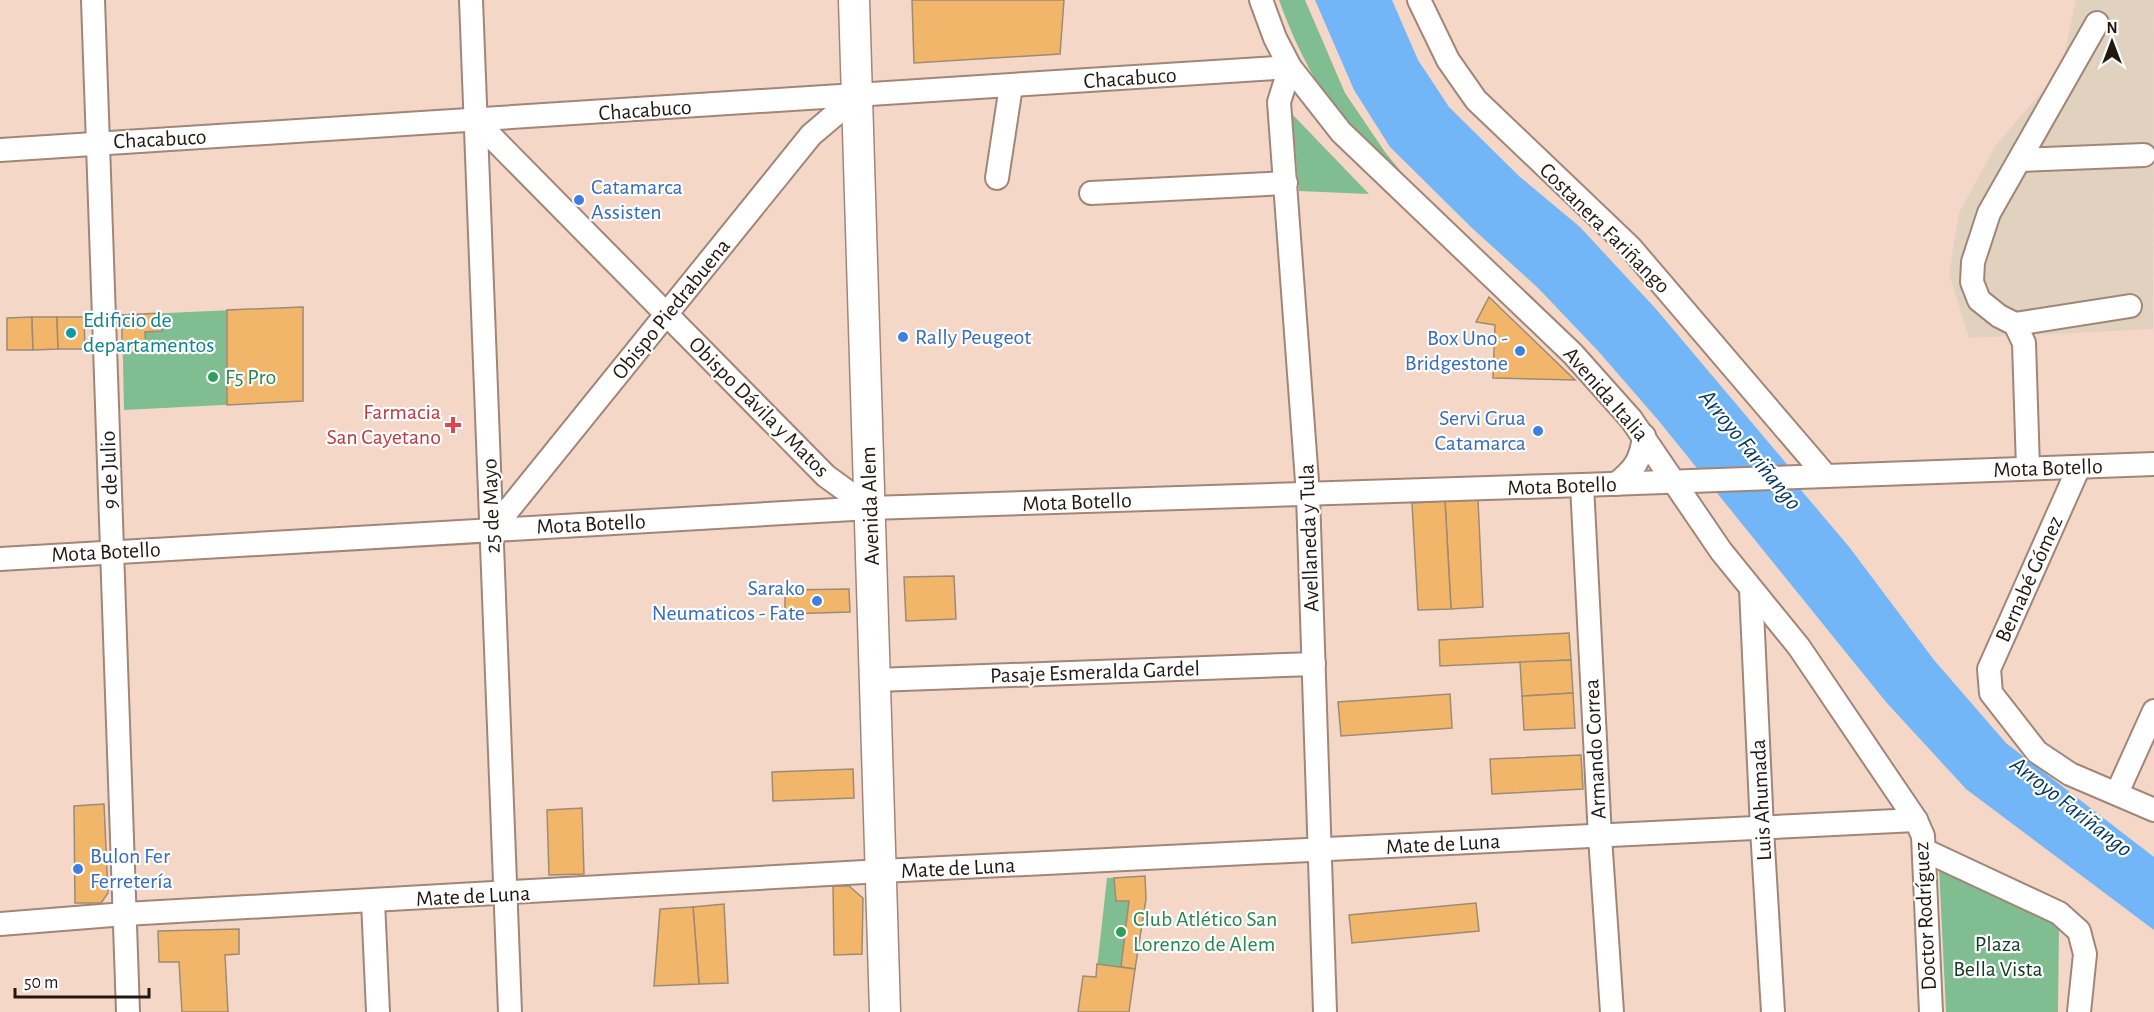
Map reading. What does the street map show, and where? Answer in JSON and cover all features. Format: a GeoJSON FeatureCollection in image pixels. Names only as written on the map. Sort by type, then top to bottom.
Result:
{"type":"FeatureCollection","features":[{"type":"Feature","properties":{"kind":"main road","name":"Avenida Alem"},"geometry":{"type":"LineString","coordinates":[[854,0],[885,1012]]}},
{"type":"Feature","properties":{"kind":"street","name":"9 de Julio"},"geometry":{"type":"LineString","coordinates":[[93,0],[128,1012]]}},
{"type":"Feature","properties":{"kind":"street","name":"25 de Mayo"},"geometry":{"type":"LineString","coordinates":[[471,0],[510,1012]]}},
{"type":"Feature","properties":{"kind":"street","name":"Avenida Italia"},"geometry":{"type":"LineString","coordinates":[[1261,0],[1275,38],[1290,67],[1341,132],[1573,354],[1631,418],[1672,481],[1751,589],[1798,647],[1916,820]]}},
{"type":"Feature","properties":{"kind":"street","name":"Costanera Fariñango"},"geometry":{"type":"LineString","coordinates":[[1419,0],[1448,60],[1476,100],[1631,248],[1816,476]]}},
{"type":"Feature","properties":{"kind":"street"},"geometry":{"type":"LineString","coordinates":[[2097,23],[1989,213],[1973,262],[1972,282],[1979,300],[1999,316],[2015,324],[2130,306]]}},
{"type":"Feature","properties":{"kind":"street","name":"Chacabuco"},"geometry":{"type":"LineString","coordinates":[[0,150],[1290,67]]}},
{"type":"Feature","properties":{"kind":"street","name":"Avellaneda y Tula"},"geometry":{"type":"LineString","coordinates":[[1290,67],[1279,102],[1308,495],[1325,1012]]}},
{"type":"Feature","properties":{"kind":"street"},"geometry":{"type":"LineString","coordinates":[[997,178],[1011,86]]}},
{"type":"Feature","properties":{"kind":"street","name":"Obispo Piedrabuena"},"geometry":{"type":"LineString","coordinates":[[492,530],[811,135],[857,96]]}},
{"type":"Feature","properties":{"kind":"street","name":"Obispo Dávila y Matos"},"geometry":{"type":"LineString","coordinates":[[476,121],[826,476],[870,508]]}},
{"type":"Feature","properties":{"kind":"street"},"geometry":{"type":"LineString","coordinates":[[2020,160],[2145,155]]}},
{"type":"Feature","properties":{"kind":"street"},"geometry":{"type":"LineString","coordinates":[[1091,193],[1286,183]]}},
{"type":"Feature","properties":{"kind":"street"},"geometry":{"type":"LineString","coordinates":[[2015,324],[2024,343],[2028,468]]}},
{"type":"Feature","properties":{"kind":"street"},"geometry":{"type":"LineString","coordinates":[[1616,484],[1629,474],[1641,455],[1644,436]]}},
{"type":"Feature","properties":{"kind":"street","name":"Mota Botello"},"geometry":{"type":"LineString","coordinates":[[0,559],[870,508],[1308,495],[2154,464]]}},
{"type":"Feature","properties":{"kind":"street","name":"Bernabé Gómez"},"geometry":{"type":"LineString","coordinates":[[2079,466],[1989,669],[1991,693],[2037,752],[2070,774],[2117,793]]}},
{"type":"Feature","properties":{"kind":"street","name":"Armando Correa"},"geometry":{"type":"LineString","coordinates":[[1582,485],[1600,837],[1612,1012]]}},
{"type":"Feature","properties":{"kind":"street","name":"Luis Ahumada"},"geometry":{"type":"LineString","coordinates":[[1751,589],[1773,1012]]}},
{"type":"Feature","properties":{"kind":"street","name":"Pasaje Esmeralda Gardel"},"geometry":{"type":"LineString","coordinates":[[876,680],[1314,664]]}},
{"type":"Feature","properties":{"kind":"street"},"geometry":{"type":"LineString","coordinates":[[2154,711],[2117,793],[2154,810]]}},
{"type":"Feature","properties":{"kind":"street","name":"Mate de Luna"},"geometry":{"type":"LineString","coordinates":[[0,924],[125,914],[373,902],[882,871],[1916,820]]}},
{"type":"Feature","properties":{"kind":"street","name":"Doctor Rodríguez"},"geometry":{"type":"LineString","coordinates":[[1916,820],[1923,836],[1931,1012]]}},
{"type":"Feature","properties":{"kind":"street"},"geometry":{"type":"LineString","coordinates":[[1924,850],[2059,913],[2079,932],[2085,954],[2079,1012]]}},
{"type":"Feature","properties":{"kind":"street"},"geometry":{"type":"LineString","coordinates":[[373,902],[378,1012]]}},
{"type":"Feature","properties":{"kind":"shaded area"},"geometry":{"type":"Polygon","coordinates":[[[2076,0],[2154,0],[2153,329],[1969,338],[1949,274],[1959,213],[1996,145],[2061,69],[2076,0]]]}},
{"type":"Feature","properties":{"kind":"green space"},"geometry":{"type":"Polygon","coordinates":[[[1279,0],[1305,0],[1345,93],[1385,152],[1410,183],[1359,136],[1329,100],[1300,51],[1279,0]]]}},
{"type":"Feature","properties":{"kind":"green space"},"geometry":{"type":"Polygon","coordinates":[[[1292,114],[1369,194],[1299,191],[1292,114]]]}},
{"type":"Feature","properties":{"kind":"green space","name":"F5 Pro"},"geometry":{"type":"Polygon","coordinates":[[[303,307],[303,401],[124,410],[122,315],[303,307]]]}},
{"type":"Feature","properties":{"kind":"green space","name":"Plaza Bella Vista"},"geometry":{"type":"Polygon","coordinates":[[[1939,867],[2059,926],[2058,1012],[1946,1012],[1939,867]]]}},
{"type":"Feature","properties":{"kind":"green space","name":"Club Atlético San Lorenzo de Alem"},"geometry":{"type":"Polygon","coordinates":[[[1145,876],[1146,899],[1129,1012],[1078,1012],[1083,976],[1096,977],[1107,878],[1145,876]]]}},
{"type":"Feature","properties":{"kind":"water","name":"Arroyo Fariñango"},"geometry":{"type":"Polygon","coordinates":[[[1315,0],[1392,0],[1418,60],[1449,107],[1520,177],[1580,227],[1656,309],[1786,463],[1801,490],[1850,548],[1934,660],[2006,743],[2154,857],[2154,930],[1966,789],[1886,702],[1658,420],[1599,352],[1538,288],[1472,228],[1390,147],[1354,90],[1315,0]]]}},
{"type":"Feature","properties":{"kind":"building"},"geometry":{"type":"Polygon","coordinates":[[[912,0],[1064,0],[1060,54],[914,63],[912,0]]]}},
{"type":"Feature","properties":{"kind":"building","name":"Box Uno - Bridgestone"},"geometry":{"type":"Polygon","coordinates":[[[1489,297],[1575,380],[1493,378],[1495,325],[1476,322],[1489,297]]]}},
{"type":"Feature","properties":{"kind":"building"},"geometry":{"type":"Polygon","coordinates":[[[303,307],[303,401],[227,405],[227,310],[303,307]]]}},
{"type":"Feature","properties":{"kind":"building"},"geometry":{"type":"Polygon","coordinates":[[[161,313],[162,331],[145,332],[146,352],[122,353],[122,315],[161,313]]]}},
{"type":"Feature","properties":{"kind":"building"},"geometry":{"type":"Polygon","coordinates":[[[32,317],[33,350],[7,350],[7,318],[32,317]]]}},
{"type":"Feature","properties":{"kind":"building"},"geometry":{"type":"Polygon","coordinates":[[[32,317],[57,317],[58,349],[33,350],[32,317]]]}},
{"type":"Feature","properties":{"kind":"building","name":"Edificio de departamentos"},"geometry":{"type":"Polygon","coordinates":[[[57,317],[84,317],[85,349],[58,349],[57,317]]]}},
{"type":"Feature","properties":{"kind":"building"},"geometry":{"type":"Polygon","coordinates":[[[1478,500],[1483,607],[1451,609],[1445,501],[1478,500]]]}},
{"type":"Feature","properties":{"kind":"building"},"geometry":{"type":"Polygon","coordinates":[[[1445,501],[1451,609],[1418,610],[1412,503],[1445,501]]]}},
{"type":"Feature","properties":{"kind":"building"},"geometry":{"type":"Polygon","coordinates":[[[954,576],[956,619],[906,621],[904,577],[954,576]]]}},
{"type":"Feature","properties":{"kind":"building","name":"Sarako Neumaticos - Fate"},"geometry":{"type":"Polygon","coordinates":[[[849,589],[850,612],[785,614],[785,590],[849,589]]]}},
{"type":"Feature","properties":{"kind":"building"},"geometry":{"type":"Polygon","coordinates":[[[1569,633],[1571,660],[1440,666],[1439,640],[1569,633]]]}},
{"type":"Feature","properties":{"kind":"building"},"geometry":{"type":"Polygon","coordinates":[[[1571,660],[1573,693],[1522,696],[1520,662],[1571,660]]]}},
{"type":"Feature","properties":{"kind":"building"},"geometry":{"type":"Polygon","coordinates":[[[1573,693],[1575,728],[1524,730],[1522,696],[1573,693]]]}},
{"type":"Feature","properties":{"kind":"building"},"geometry":{"type":"Polygon","coordinates":[[[1450,694],[1452,728],[1341,736],[1338,702],[1450,694]]]}},
{"type":"Feature","properties":{"kind":"building"},"geometry":{"type":"Polygon","coordinates":[[[1581,755],[1583,789],[1492,794],[1490,759],[1581,755]]]}},
{"type":"Feature","properties":{"kind":"building"},"geometry":{"type":"Polygon","coordinates":[[[853,769],[854,798],[773,801],[772,772],[853,769]]]}},
{"type":"Feature","properties":{"kind":"building"},"geometry":{"type":"Polygon","coordinates":[[[104,804],[108,893],[101,903],[75,903],[74,806],[104,804]]]}},
{"type":"Feature","properties":{"kind":"building"},"geometry":{"type":"Polygon","coordinates":[[[582,808],[584,874],[549,875],[547,810],[582,808]]]}},
{"type":"Feature","properties":{"kind":"building"},"geometry":{"type":"Polygon","coordinates":[[[1145,876],[1146,899],[1135,969],[1121,967],[1129,901],[1116,901],[1114,878],[1145,876]]]}},
{"type":"Feature","properties":{"kind":"building"},"geometry":{"type":"Polygon","coordinates":[[[833,886],[849,886],[863,898],[862,954],[834,955],[833,886]]]}},
{"type":"Feature","properties":{"kind":"building"},"geometry":{"type":"Polygon","coordinates":[[[1476,903],[1479,931],[1352,943],[1349,915],[1476,903]]]}},
{"type":"Feature","properties":{"kind":"building"},"geometry":{"type":"Polygon","coordinates":[[[724,904],[728,983],[699,984],[693,907],[724,904]]]}},
{"type":"Feature","properties":{"kind":"building"},"geometry":{"type":"Polygon","coordinates":[[[693,907],[699,984],[654,986],[660,909],[693,907]]]}},
{"type":"Feature","properties":{"kind":"building"},"geometry":{"type":"Polygon","coordinates":[[[239,929],[239,954],[225,955],[228,1012],[182,1012],[179,962],[159,962],[158,931],[239,929]]]}},
{"type":"Feature","properties":{"kind":"building"},"geometry":{"type":"Polygon","coordinates":[[[1097,964],[1135,969],[1129,1012],[1078,1012],[1083,976],[1096,977],[1097,964]]]}},
{"type":"Feature","properties":{"kind":"place","name":"Catamarca Assisten"},"geometry":{"type":"Point","coordinates":[579,200]}},
{"type":"Feature","properties":{"kind":"place","name":"Edificio de departamentos"},"geometry":{"type":"Point","coordinates":[71,333]}},
{"type":"Feature","properties":{"kind":"place","name":"Rally Peugeot"},"geometry":{"type":"Point","coordinates":[903,337]}},
{"type":"Feature","properties":{"kind":"place","name":"Box Uno - Bridgestone"},"geometry":{"type":"Point","coordinates":[1520,351]}},
{"type":"Feature","properties":{"kind":"place","name":"F5 Pro"},"geometry":{"type":"Point","coordinates":[213,377]}},
{"type":"Feature","properties":{"kind":"place","name":"Farmacia San Cayetano"},"geometry":{"type":"Point","coordinates":[453,425]}},
{"type":"Feature","properties":{"kind":"place","name":"Servi Grua Catamarca"},"geometry":{"type":"Point","coordinates":[1538,431]}},
{"type":"Feature","properties":{"kind":"place","name":"Sarako Neumaticos - Fate"},"geometry":{"type":"Point","coordinates":[817,601]}},
{"type":"Feature","properties":{"kind":"place","name":"Bulon Fer Ferretería"},"geometry":{"type":"Point","coordinates":[78,869]}},
{"type":"Feature","properties":{"kind":"place","name":"Club Atlético San Lorenzo de Alem"},"geometry":{"type":"Point","coordinates":[1121,932]}}]}
